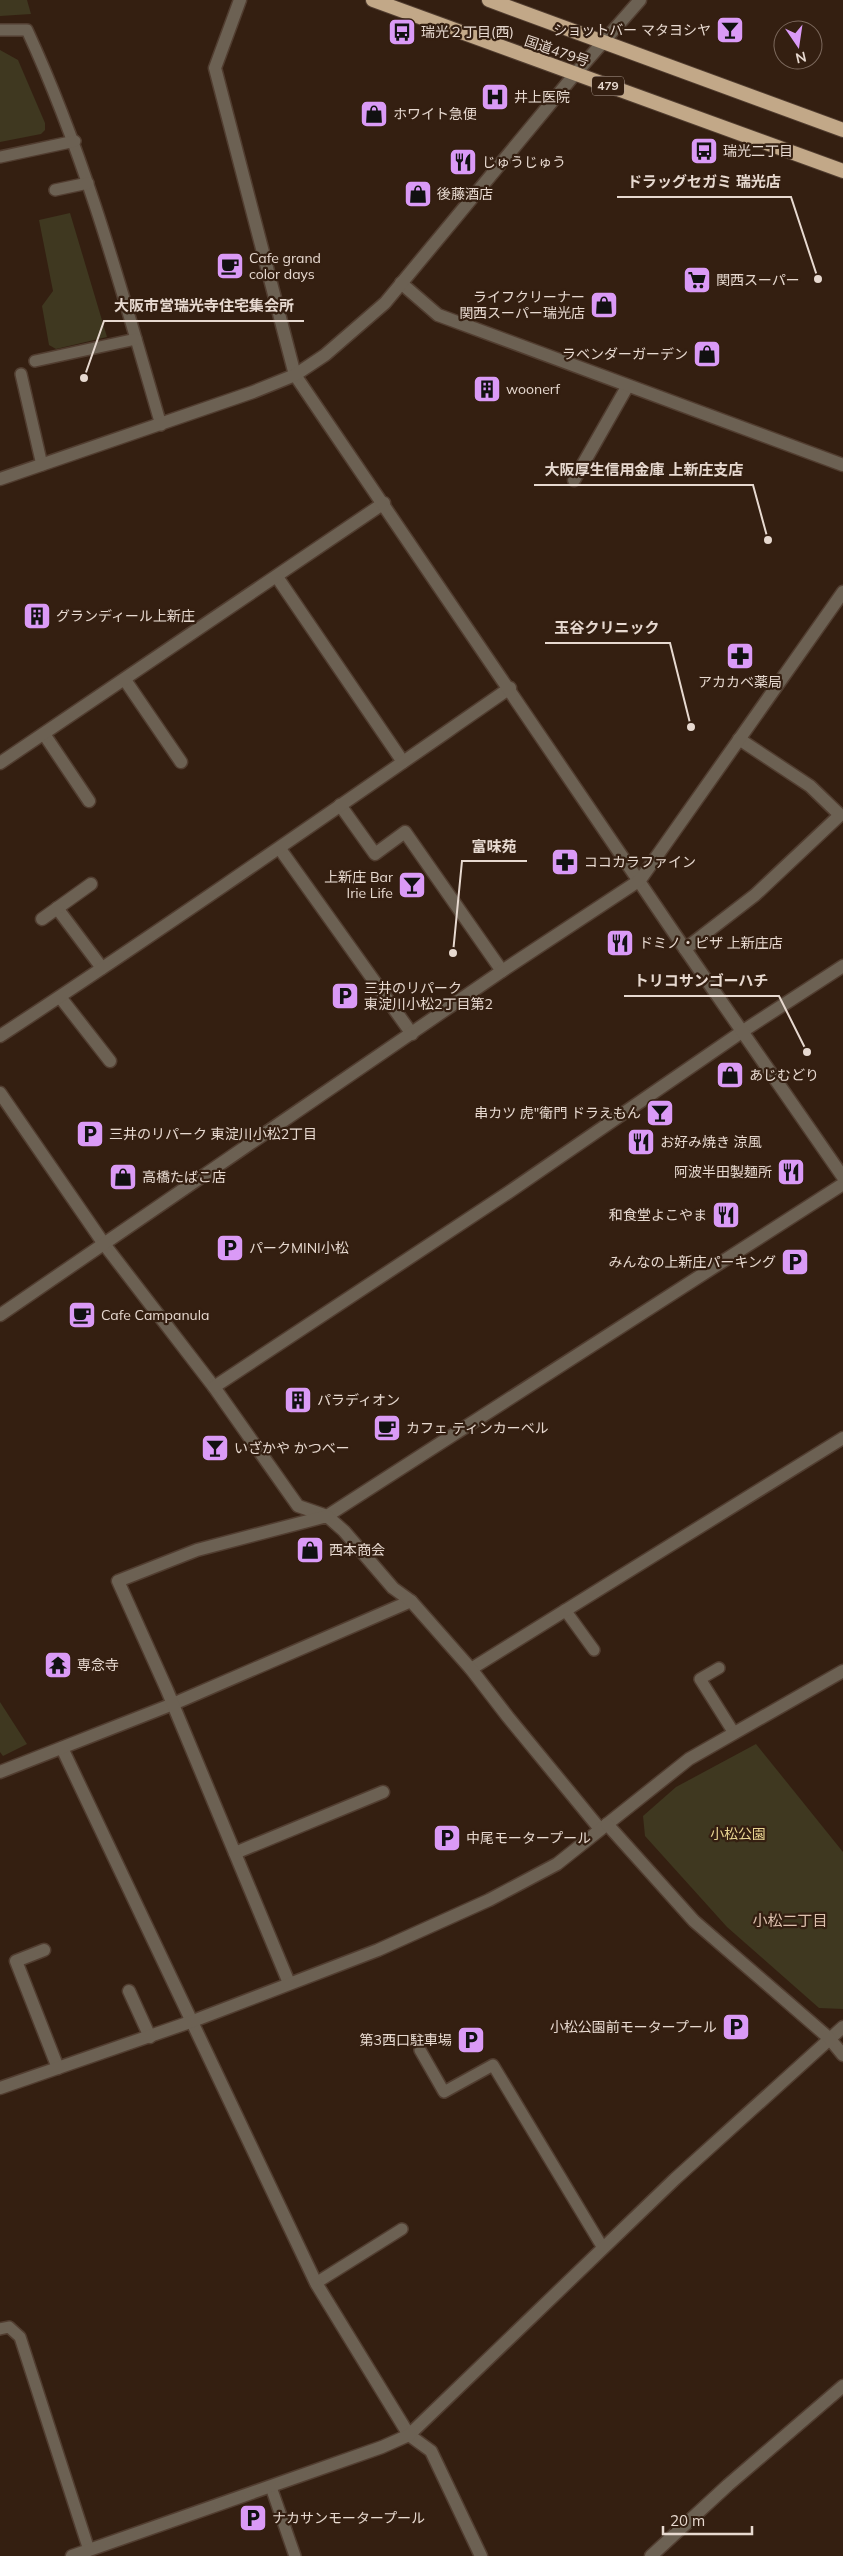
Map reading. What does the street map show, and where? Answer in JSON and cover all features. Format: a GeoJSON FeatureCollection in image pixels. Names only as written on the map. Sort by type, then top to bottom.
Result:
{"type":"FeatureCollection","features":[{"type":"Feature","properties":{"kind":"highway","name":"国道479号"},"geometry":{"type":"LineString","coordinates":[[373,0],[843,170]]}},
{"type":"Feature","properties":{"kind":"highway","name":"国道479号"},"geometry":{"type":"LineString","coordinates":[[489,0],[843,130]]}},
{"type":"Feature","properties":{"kind":"street"},"geometry":{"type":"LineString","coordinates":[[240,0],[215,68],[295,375],[510,688],[685,949],[744,1031],[843,1176]]}},
{"type":"Feature","properties":{"kind":"street"},"geometry":{"type":"LineString","coordinates":[[0,480],[253,392],[295,375],[325,355],[364,322],[402,283],[575,74],[640,0]]}},
{"type":"Feature","properties":{"kind":"street"},"geometry":{"type":"LineString","coordinates":[[402,283],[438,315],[628,387],[843,465]]}},
{"type":"Feature","properties":{"kind":"street"},"geometry":{"type":"LineString","coordinates":[[574,480],[628,387]]}},
{"type":"Feature","properties":{"kind":"street"},"geometry":{"type":"LineString","coordinates":[[0,763],[384,503]]}},
{"type":"Feature","properties":{"kind":"street"},"geometry":{"type":"LineString","coordinates":[[277,577],[403,762]]}},
{"type":"Feature","properties":{"kind":"street"},"geometry":{"type":"LineString","coordinates":[[0,1315],[502,971],[640,880],[843,592]]}},
{"type":"Feature","properties":{"kind":"street"},"geometry":{"type":"LineString","coordinates":[[125,680],[181,762]]}},
{"type":"Feature","properties":{"kind":"street"},"geometry":{"type":"LineString","coordinates":[[0,1036],[280,849],[340,804],[510,688]]}},
{"type":"Feature","properties":{"kind":"street"},"geometry":{"type":"LineString","coordinates":[[44,734],[89,801]]}},
{"type":"Feature","properties":{"kind":"street"},"geometry":{"type":"LineString","coordinates":[[685,949],[755,895],[840,815],[810,786],[739,739]]}},
{"type":"Feature","properties":{"kind":"street"},"geometry":{"type":"LineString","coordinates":[[340,804],[375,854],[405,832],[502,971]]}},
{"type":"Feature","properties":{"kind":"street"},"geometry":{"type":"LineString","coordinates":[[280,849],[412,1034]]}},
{"type":"Feature","properties":{"kind":"street"},"geometry":{"type":"LineString","coordinates":[[42,920],[91,884]]}},
{"type":"Feature","properties":{"kind":"street"},"geometry":{"type":"LineString","coordinates":[[57,908],[102,968]]}},
{"type":"Feature","properties":{"kind":"street"},"geometry":{"type":"LineString","coordinates":[[214,1387],[509,1192],[744,1031],[843,966]]}},
{"type":"Feature","properties":{"kind":"street"},"geometry":{"type":"LineString","coordinates":[[60,996],[110,1061]]}},
{"type":"Feature","properties":{"kind":"street"},"geometry":{"type":"LineString","coordinates":[[0,1093],[104,1244],[214,1387],[298,1506],[326,1516],[344,1531],[393,1588],[411,1601],[471,1669],[508,1717],[604,1826],[694,1921],[829,2038],[843,2055]]}},
{"type":"Feature","properties":{"kind":"street"},"geometry":{"type":"LineString","coordinates":[[289,1983],[173,1704],[118,1580],[197,1550],[326,1516],[843,1184]]}},
{"type":"Feature","properties":{"kind":"street"},"geometry":{"type":"LineString","coordinates":[[471,1669],[843,1438]]}},
{"type":"Feature","properties":{"kind":"street"},"geometry":{"type":"LineString","coordinates":[[0,1772],[173,1704],[411,1601]]}},
{"type":"Feature","properties":{"kind":"street"},"geometry":{"type":"LineString","coordinates":[[0,2088],[192,2022],[378,1950],[489,1900],[557,1864],[689,1759],[843,1671]]}},
{"type":"Feature","properties":{"kind":"street"},"geometry":{"type":"LineString","coordinates":[[62,1748],[316,2283],[409,2435],[431,2451],[481,2556]]}},
{"type":"Feature","properties":{"kind":"street"},"geometry":{"type":"LineString","coordinates":[[235,1853],[383,1792]]}},
{"type":"Feature","properties":{"kind":"street"},"geometry":{"type":"LineString","coordinates":[[44,1950],[16,1961],[58,2068]]}},
{"type":"Feature","properties":{"kind":"street"},"geometry":{"type":"LineString","coordinates":[[129,1991],[150,2037]]}},
{"type":"Feature","properties":{"kind":"street"},"geometry":{"type":"LineString","coordinates":[[72,2556],[382,2447],[409,2435],[682,2172],[843,2027]]}},
{"type":"Feature","properties":{"kind":"street"},"geometry":{"type":"LineString","coordinates":[[651,2556],[728,2485],[843,2386]]}},
{"type":"Feature","properties":{"kind":"lane"},"geometry":{"type":"LineString","coordinates":[[0,30],[27,30],[56,93],[88,183],[161,425]]}},
{"type":"Feature","properties":{"kind":"lane"},"geometry":{"type":"LineString","coordinates":[[0,157],[75,142]]}},
{"type":"Feature","properties":{"kind":"lane"},"geometry":{"type":"LineString","coordinates":[[55,190],[88,183]]}},
{"type":"Feature","properties":{"kind":"lane"},"geometry":{"type":"LineString","coordinates":[[35,362],[136,339]]}},
{"type":"Feature","properties":{"kind":"lane"},"geometry":{"type":"LineString","coordinates":[[21,374],[42,465]]}},
{"type":"Feature","properties":{"kind":"lane"},"geometry":{"type":"LineString","coordinates":[[565,1610],[594,1650]]}},
{"type":"Feature","properties":{"kind":"lane"},"geometry":{"type":"LineString","coordinates":[[719,1668],[700,1679],[734,1733]]}},
{"type":"Feature","properties":{"kind":"lane"},"geometry":{"type":"LineString","coordinates":[[420,2050],[444,2092],[493,2065],[603,2248]]}},
{"type":"Feature","properties":{"kind":"lane"},"geometry":{"type":"LineString","coordinates":[[316,2283],[402,2229]]}},
{"type":"Feature","properties":{"kind":"lane"},"geometry":{"type":"LineString","coordinates":[[0,2329],[9,2327],[20,2337],[89,2550]]}},
{"type":"Feature","properties":{"kind":"lane"},"geometry":{"type":"LineString","coordinates":[[270,2487],[295,2556]]}},
{"type":"Feature","properties":{"kind":"green space"},"geometry":{"type":"Polygon","coordinates":[[[0,0],[27,0],[31,14],[0,16],[0,0]]]}},
{"type":"Feature","properties":{"kind":"green space"},"geometry":{"type":"Polygon","coordinates":[[[0,50],[18,60],[45,123],[45,130],[41,134],[0,142],[0,50]]]}},
{"type":"Feature","properties":{"kind":"green space"},"geometry":{"type":"Polygon","coordinates":[[[70,213],[107,337],[56,349],[49,345],[42,306],[53,291],[39,220],[70,213]]]}},
{"type":"Feature","properties":{"kind":"green space"},"geometry":{"type":"Polygon","coordinates":[[[0,1702],[27,1744],[3,1756],[0,1752],[0,1702]]]}},
{"type":"Feature","properties":{"kind":"green space","name":"小松公園"},"geometry":{"type":"Polygon","coordinates":[[[756,1744],[843,1852],[843,2009],[819,2008],[727,1927],[645,1836],[643,1816],[676,1787],[756,1744]]]}},
{"type":"Feature","properties":{"kind":"place","name":"ショットバー マタヨシヤ"},"geometry":{"type":"Point","coordinates":[730,30]}},
{"type":"Feature","properties":{"kind":"place","name":"瑞光２丁目(西)"},"geometry":{"type":"Point","coordinates":[402,32]}},
{"type":"Feature","properties":{"kind":"place","name":"井上医院"},"geometry":{"type":"Point","coordinates":[495,97]}},
{"type":"Feature","properties":{"kind":"place","name":"ホワイト急便"},"geometry":{"type":"Point","coordinates":[374,114]}},
{"type":"Feature","properties":{"kind":"place","name":"瑞光二丁目"},"geometry":{"type":"Point","coordinates":[704,151]}},
{"type":"Feature","properties":{"kind":"place","name":"じゅうじゅう"},"geometry":{"type":"Point","coordinates":[463,162]}},
{"type":"Feature","properties":{"kind":"place","name":"後藤酒店"},"geometry":{"type":"Point","coordinates":[418,194]}},
{"type":"Feature","properties":{"kind":"place","name":"Cafe grand color days"},"geometry":{"type":"Point","coordinates":[230,266]}},
{"type":"Feature","properties":{"kind":"place","name":"ドラッグセガミ 瑞光店"},"geometry":{"type":"Point","coordinates":[818,279]}},
{"type":"Feature","properties":{"kind":"place","name":"関西スーパー"},"geometry":{"type":"Point","coordinates":[697,280]}},
{"type":"Feature","properties":{"kind":"place","name":"ライフクリーナー 関西スーパー瑞光店"},"geometry":{"type":"Point","coordinates":[604,305]}},
{"type":"Feature","properties":{"kind":"place","name":"ラベンダーガーデン"},"geometry":{"type":"Point","coordinates":[707,354]}},
{"type":"Feature","properties":{"kind":"place","name":"大阪市営瑞光寺住宅集会所"},"geometry":{"type":"Point","coordinates":[84,378]}},
{"type":"Feature","properties":{"kind":"place","name":"woonerf"},"geometry":{"type":"Point","coordinates":[487,389]}},
{"type":"Feature","properties":{"kind":"place","name":"大阪厚生信用金庫 上新庄支店"},"geometry":{"type":"Point","coordinates":[768,540]}},
{"type":"Feature","properties":{"kind":"place","name":"グランディール上新庄"},"geometry":{"type":"Point","coordinates":[37,616]}},
{"type":"Feature","properties":{"kind":"place","name":"アカカベ薬局"},"geometry":{"type":"Point","coordinates":[740,656]}},
{"type":"Feature","properties":{"kind":"place","name":"玉谷クリニック"},"geometry":{"type":"Point","coordinates":[691,727]}},
{"type":"Feature","properties":{"kind":"place","name":"ココカラファイン"},"geometry":{"type":"Point","coordinates":[565,862]}},
{"type":"Feature","properties":{"kind":"place","name":"上新庄 Bar Irie Life"},"geometry":{"type":"Point","coordinates":[412,885]}},
{"type":"Feature","properties":{"kind":"place","name":"ドミノ・ピザ 上新庄店"},"geometry":{"type":"Point","coordinates":[620,943]}},
{"type":"Feature","properties":{"kind":"place","name":"富味苑"},"geometry":{"type":"Point","coordinates":[453,953]}},
{"type":"Feature","properties":{"kind":"place","name":"三井のリパーク 東淀川小松2丁目第2"},"geometry":{"type":"Point","coordinates":[345,996]}},
{"type":"Feature","properties":{"kind":"place","name":"トリコサンゴーハチ"},"geometry":{"type":"Point","coordinates":[807,1052]}},
{"type":"Feature","properties":{"kind":"place","name":"あじむどり"},"geometry":{"type":"Point","coordinates":[730,1075]}},
{"type":"Feature","properties":{"kind":"place","name":"串カツ 虎\"衛門 ドラえもん"},"geometry":{"type":"Point","coordinates":[660,1113]}},
{"type":"Feature","properties":{"kind":"place","name":"三井のリパーク 東淀川小松2丁目"},"geometry":{"type":"Point","coordinates":[90,1134]}},
{"type":"Feature","properties":{"kind":"place","name":"お好み焼き 涼風"},"geometry":{"type":"Point","coordinates":[641,1142]}},
{"type":"Feature","properties":{"kind":"place","name":"阿波半田製麺所"},"geometry":{"type":"Point","coordinates":[791,1172]}},
{"type":"Feature","properties":{"kind":"place","name":"高橋たばこ店"},"geometry":{"type":"Point","coordinates":[123,1177]}},
{"type":"Feature","properties":{"kind":"place","name":"和食堂よこやま"},"geometry":{"type":"Point","coordinates":[726,1215]}},
{"type":"Feature","properties":{"kind":"place","name":"パークMINI小松"},"geometry":{"type":"Point","coordinates":[230,1248]}},
{"type":"Feature","properties":{"kind":"place","name":"みんなの上新庄パーキング"},"geometry":{"type":"Point","coordinates":[795,1262]}},
{"type":"Feature","properties":{"kind":"place","name":"Cafe Campanula"},"geometry":{"type":"Point","coordinates":[82,1315]}},
{"type":"Feature","properties":{"kind":"place","name":"パラディオン"},"geometry":{"type":"Point","coordinates":[298,1400]}},
{"type":"Feature","properties":{"kind":"place","name":"カフェ ティンカーベル"},"geometry":{"type":"Point","coordinates":[387,1428]}},
{"type":"Feature","properties":{"kind":"place","name":"いざかや かつべー"},"geometry":{"type":"Point","coordinates":[215,1448]}},
{"type":"Feature","properties":{"kind":"place","name":"西本商会"},"geometry":{"type":"Point","coordinates":[310,1550]}},
{"type":"Feature","properties":{"kind":"place","name":"専念寺"},"geometry":{"type":"Point","coordinates":[58,1665]}},
{"type":"Feature","properties":{"kind":"place","name":"中尾モータープール"},"geometry":{"type":"Point","coordinates":[447,1838]}},
{"type":"Feature","properties":{"kind":"place","name":"小松公園前モータープール"},"geometry":{"type":"Point","coordinates":[736,2027]}},
{"type":"Feature","properties":{"kind":"place","name":"第3西口駐車場"},"geometry":{"type":"Point","coordinates":[471,2040]}},
{"type":"Feature","properties":{"kind":"place","name":"ナカサンモータープール"},"geometry":{"type":"Point","coordinates":[253,2518]}},
{"type":"Feature","properties":{"kind":"district","name":"小松二丁目"},"geometry":{"type":"Point","coordinates":[790,1921]}}]}
